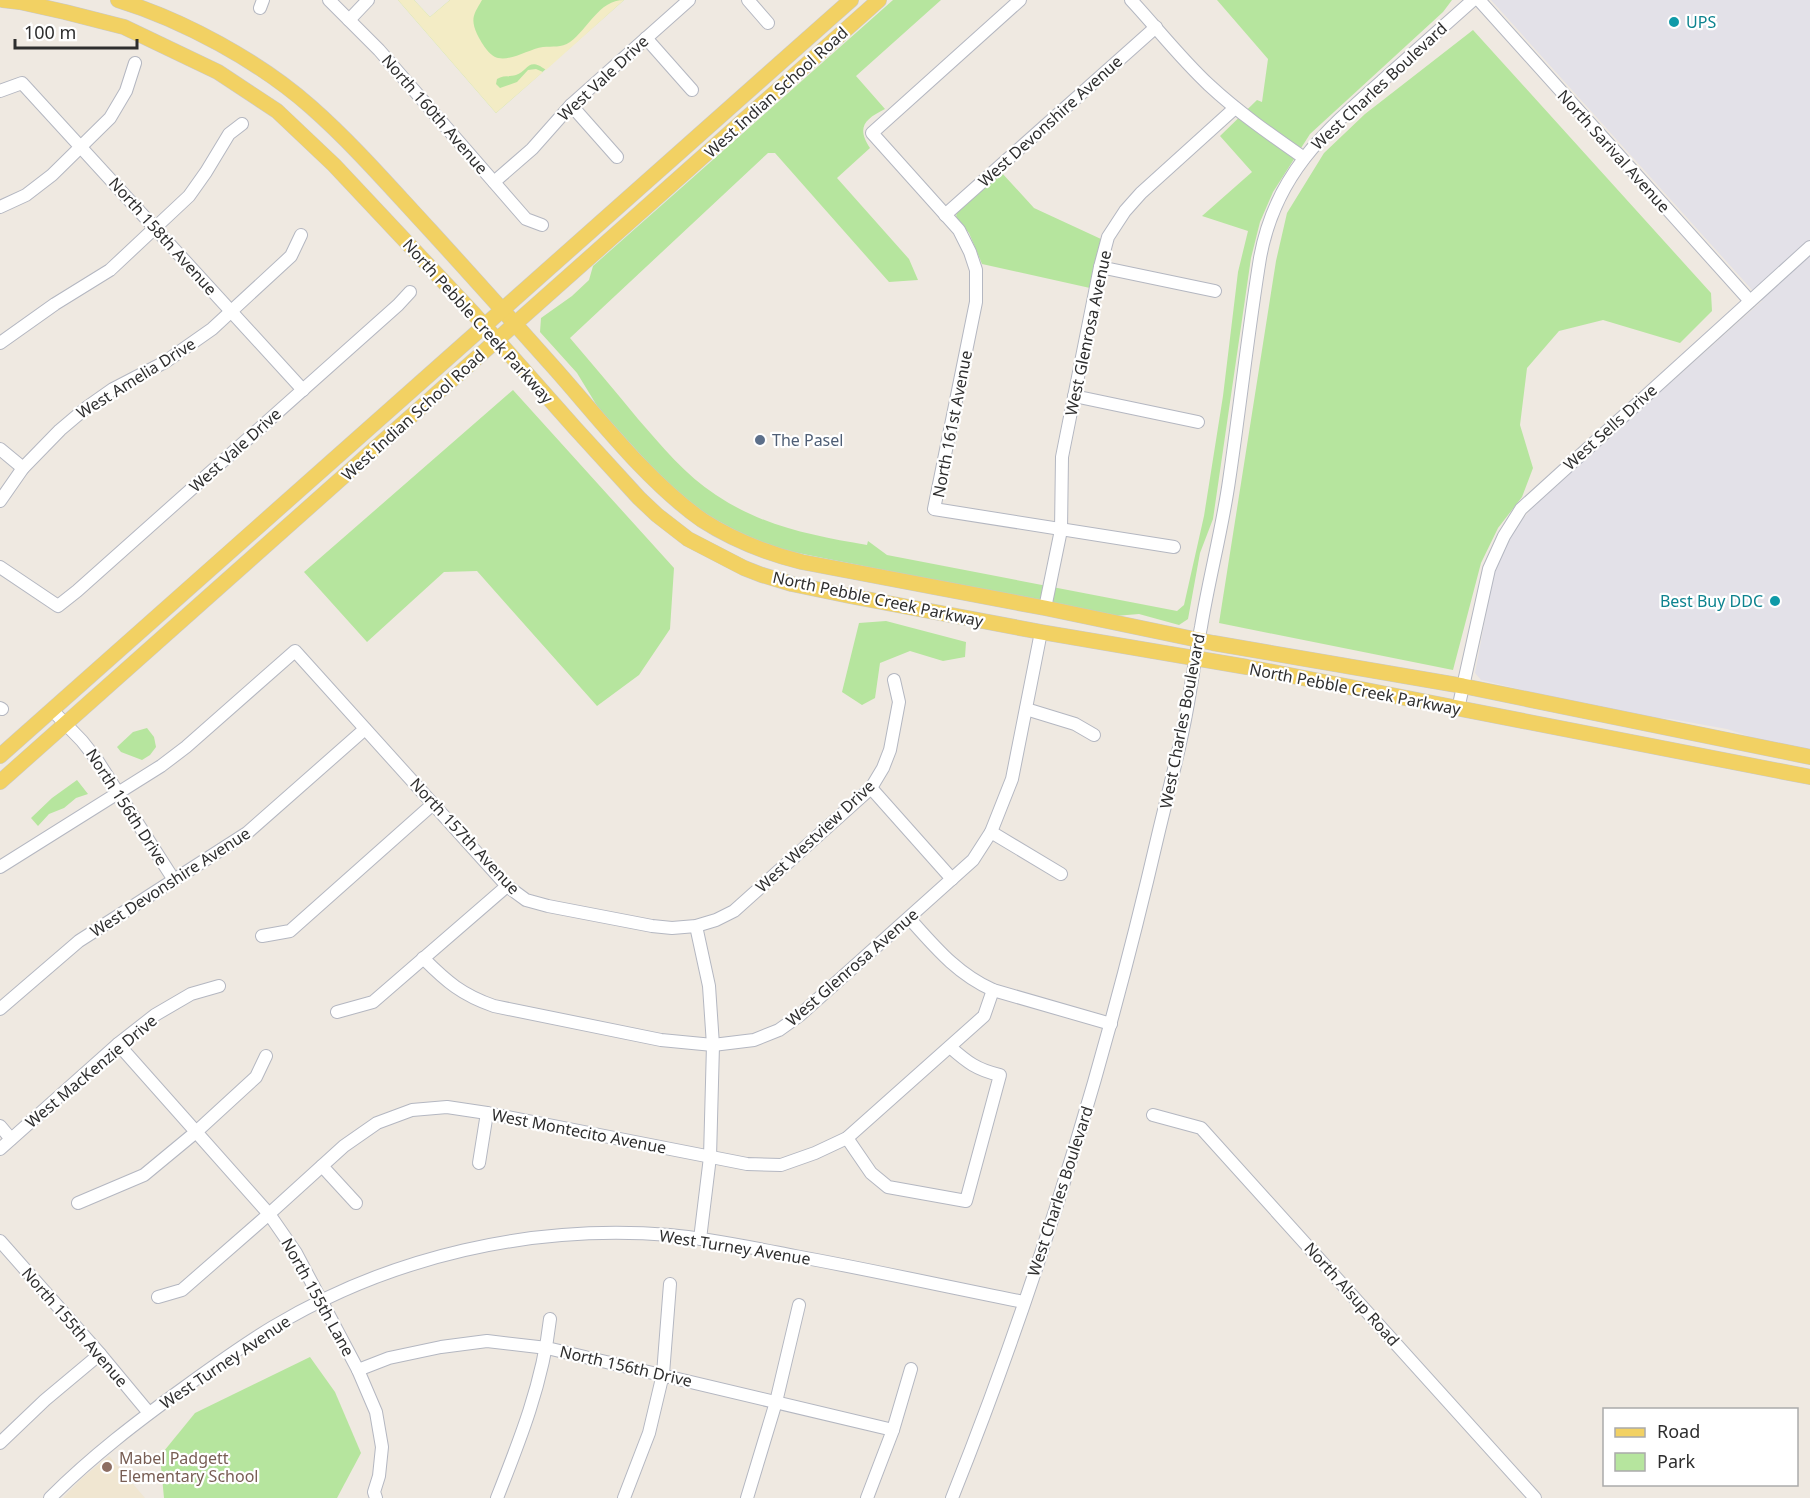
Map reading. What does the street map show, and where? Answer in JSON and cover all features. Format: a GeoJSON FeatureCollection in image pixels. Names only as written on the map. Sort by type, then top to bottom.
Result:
{"type":"FeatureCollection","features":[{"type":"Feature","properties":{"kind":"main road","name":"North Pebble Creek Parkway"},"geometry":{"type":"LineString","coordinates":[[3,0],[65,12],[123,27],[218,72],[277,111],[334,165],[485,326],[639,498],[669,525],[707,550],[762,575],[792,584],[1041,632],[1247,667],[1810,777]]}},
{"type":"Feature","properties":{"kind":"main road","name":"North Pebble Creek Parkway"},"geometry":{"type":"LineString","coordinates":[[118,0],[147,9],[222,46],[279,81],[310,106],[352,147],[515,324],[651,477],[680,503],[720,530],[766,552],[802,562],[1198,639],[1464,686],[1810,757]]}},
{"type":"Feature","properties":{"kind":"main road","name":"West Indian School Road"},"geometry":{"type":"LineString","coordinates":[[0,756],[851,0]]}},
{"type":"Feature","properties":{"kind":"main road","name":"West Indian School Road"},"geometry":{"type":"LineString","coordinates":[[0,782],[879,0]]}},
{"type":"Feature","properties":{"kind":"main road"},"geometry":{"type":"LineString","coordinates":[[707,550],[720,530]]}},
{"type":"Feature","properties":{"kind":"main road"},"geometry":{"type":"LineString","coordinates":[[1732,762],[1736,742]]}},
{"type":"Feature","properties":{"kind":"street","name":"North 160th Avenue"},"geometry":{"type":"LineString","coordinates":[[329,0],[379,50],[526,219],[542,225]]}},
{"type":"Feature","properties":{"kind":"street"},"geometry":{"type":"LineString","coordinates":[[349,20],[368,0]]}},
{"type":"Feature","properties":{"kind":"street","name":"West Vale Drive"},"geometry":{"type":"LineString","coordinates":[[494,182],[532,149],[571,105],[688,0]]}},
{"type":"Feature","properties":{"kind":"street"},"geometry":{"type":"LineString","coordinates":[[748,0],[768,23]]}},
{"type":"Feature","properties":{"kind":"street","name":"North 161st Avenue"},"geometry":{"type":"LineString","coordinates":[[1020,0],[872,133],[959,230],[976,270],[976,302],[934,509],[1174,547]]}},
{"type":"Feature","properties":{"kind":"street"},"geometry":{"type":"LineString","coordinates":[[1131,0],[1207,83],[1235,108],[1304,158]]}},
{"type":"Feature","properties":{"kind":"street","name":"West Charles Boulevard"},"geometry":{"type":"LineString","coordinates":[[952,1498],[997,1382],[1071,1161],[1135,935],[1182,737],[1228,484],[1253,300],[1263,242],[1269,223],[1284,189],[1304,158],[1334,124],[1473,0]]}},
{"type":"Feature","properties":{"kind":"street","name":"North Sarival Avenue"},"geometry":{"type":"LineString","coordinates":[[1479,0],[1750,301]]}},
{"type":"Feature","properties":{"kind":"street","name":"West Devonshire Avenue"},"geometry":{"type":"LineString","coordinates":[[945,214],[1156,27]]}},
{"type":"Feature","properties":{"kind":"street"},"geometry":{"type":"LineString","coordinates":[[646,38],[692,90]]}},
{"type":"Feature","properties":{"kind":"street"},"geometry":{"type":"LineString","coordinates":[[0,207],[26,195],[52,175],[110,118],[126,91],[135,63]]}},
{"type":"Feature","properties":{"kind":"street","name":"North 158th Avenue"},"geometry":{"type":"LineString","coordinates":[[0,91],[21,83],[303,390]]}},
{"type":"Feature","properties":{"kind":"street"},"geometry":{"type":"LineString","coordinates":[[571,105],[617,157]]}},
{"type":"Feature","properties":{"kind":"street","name":"West Glenrosa Avenue"},"geometry":{"type":"LineString","coordinates":[[1046,608],[1061,530],[1062,457],[1108,237],[1114,224],[1141,193],[1235,108]]}},
{"type":"Feature","properties":{"kind":"street"},"geometry":{"type":"LineString","coordinates":[[0,343],[55,304],[110,270],[189,196],[229,134],[242,124]]}},
{"type":"Feature","properties":{"kind":"street","name":"West Amelia Drive"},"geometry":{"type":"LineString","coordinates":[[0,501],[23,468],[60,430],[113,389],[172,357],[212,329],[291,256],[301,235]]}},
{"type":"Feature","properties":{"kind":"street","name":"West Sells Drive"},"geometry":{"type":"LineString","coordinates":[[1458,709],[1489,569],[1504,536],[1521,509],[1810,247]]}},
{"type":"Feature","properties":{"kind":"street"},"geometry":{"type":"LineString","coordinates":[[1100,267],[1215,291]]}},
{"type":"Feature","properties":{"kind":"street","name":"West Vale Drive"},"geometry":{"type":"LineString","coordinates":[[0,567],[58,606],[303,390],[410,292]]}},
{"type":"Feature","properties":{"kind":"street"},"geometry":{"type":"LineString","coordinates":[[1074,396],[1198,422]]}},
{"type":"Feature","properties":{"kind":"street"},"geometry":{"type":"LineString","coordinates":[[0,449],[23,468]]}},
{"type":"Feature","properties":{"kind":"street","name":"West Glenrosa Avenue"},"geometry":{"type":"LineString","coordinates":[[423,958],[458,990],[476,1000],[494,1006],[661,1040],[712,1045],[754,1040],[779,1030],[800,1015],[973,860],[991,832],[1012,778],[1041,632]]}},
{"type":"Feature","properties":{"kind":"street","name":"North 157th Avenue"},"geometry":{"type":"LineString","coordinates":[[119,793],[174,757],[294,651],[507,886],[526,900],[652,926],[672,928],[696,926]]}},
{"type":"Feature","properties":{"kind":"street","name":"West Westview Drive"},"geometry":{"type":"LineString","coordinates":[[696,926],[734,911],[870,788],[883,768],[890,750],[899,702],[894,680]]}},
{"type":"Feature","properties":{"kind":"street"},"geometry":{"type":"LineString","coordinates":[[1026,709],[1075,724],[1094,735]]}},
{"type":"Feature","properties":{"kind":"street","name":"North 156th Drive"},"geometry":{"type":"LineString","coordinates":[[52,710],[97,760],[174,880]]}},
{"type":"Feature","properties":{"kind":"street","name":"West Devonshire Avenue"},"geometry":{"type":"LineString","coordinates":[[0,1009],[80,941],[246,833],[365,729]]}},
{"type":"Feature","properties":{"kind":"street"},"geometry":{"type":"LineString","coordinates":[[870,788],[952,879]]}},
{"type":"Feature","properties":{"kind":"street"},"geometry":{"type":"LineString","coordinates":[[0,867],[119,793]]}},
{"type":"Feature","properties":{"kind":"street"},"geometry":{"type":"LineString","coordinates":[[262,936],[290,931],[433,804]]}},
{"type":"Feature","properties":{"kind":"street"},"geometry":{"type":"LineString","coordinates":[[991,832],[1061,874]]}},
{"type":"Feature","properties":{"kind":"street"},"geometry":{"type":"LineString","coordinates":[[337,1012],[373,1002],[507,886]]}},
{"type":"Feature","properties":{"kind":"street"},"geometry":{"type":"LineString","coordinates":[[909,918],[947,959],[976,982],[993,990],[1111,1023]]}},
{"type":"Feature","properties":{"kind":"street"},"geometry":{"type":"LineString","coordinates":[[696,926],[709,986],[712,1045],[710,1157],[700,1239]]}},
{"type":"Feature","properties":{"kind":"street","name":"West MacKenzie Drive"},"geometry":{"type":"LineString","coordinates":[[0,1149],[118,1044],[155,1015],[191,994],[219,986]]}},
{"type":"Feature","properties":{"kind":"street","name":"West Montecito Avenue"},"geometry":{"type":"LineString","coordinates":[[158,1297],[182,1290],[344,1146],[377,1123],[412,1110],[447,1107],[487,1113],[747,1164],[781,1165],[815,1153],[847,1138],[984,1016],[993,990]]}},
{"type":"Feature","properties":{"kind":"street","name":"North 155th Lane"},"geometry":{"type":"LineString","coordinates":[[118,1044],[269,1214],[296,1253],[323,1300],[376,1412],[382,1447],[379,1476],[374,1492],[376,1498]]}},
{"type":"Feature","properties":{"kind":"street"},"geometry":{"type":"LineString","coordinates":[[847,1138],[871,1173],[888,1187],[966,1201],[1000,1075],[986,1072],[969,1064],[950,1047]]}},
{"type":"Feature","properties":{"kind":"street"},"geometry":{"type":"LineString","coordinates":[[78,1203],[144,1175],[196,1132],[256,1077],[266,1056]]}},
{"type":"Feature","properties":{"kind":"street"},"geometry":{"type":"LineString","coordinates":[[479,1163],[487,1113]]}},
{"type":"Feature","properties":{"kind":"street","name":"North Alsup Road"},"geometry":{"type":"LineString","coordinates":[[1153,1115],[1201,1128],[1535,1498]]}},
{"type":"Feature","properties":{"kind":"street"},"geometry":{"type":"LineString","coordinates":[[0,1126],[11,1139]]}},
{"type":"Feature","properties":{"kind":"street"},"geometry":{"type":"LineString","coordinates":[[322,1166],[356,1203]]}},
{"type":"Feature","properties":{"kind":"street","name":"West Turney Avenue"},"geometry":{"type":"LineString","coordinates":[[50,1498],[109,1443],[263,1333],[323,1300],[372,1278],[473,1248],[514,1240],[563,1235],[617,1233],[671,1235],[853,1267],[1024,1302]]}},
{"type":"Feature","properties":{"kind":"street","name":"North 155th Avenue"},"geometry":{"type":"LineString","coordinates":[[0,1241],[149,1413]]}},
{"type":"Feature","properties":{"kind":"street"},"geometry":{"type":"LineString","coordinates":[[624,1498],[649,1433],[663,1374],[670,1284]]}},
{"type":"Feature","properties":{"kind":"street"},"geometry":{"type":"LineString","coordinates":[[747,1498],[776,1402],[799,1305]]}},
{"type":"Feature","properties":{"kind":"street"},"geometry":{"type":"LineString","coordinates":[[497,1498],[527,1421],[547,1348],[550,1319]]}},
{"type":"Feature","properties":{"kind":"street","name":"North 156th Drive"},"geometry":{"type":"LineString","coordinates":[[358,1370],[389,1358],[441,1347],[487,1341],[547,1348],[893,1430]]}},
{"type":"Feature","properties":{"kind":"street"},"geometry":{"type":"LineString","coordinates":[[2,1437],[100,1354]]}},
{"type":"Feature","properties":{"kind":"street"},"geometry":{"type":"LineString","coordinates":[[867,1498],[893,1430],[911,1369]]}},
{"type":"Feature","properties":{"kind":"shaded area"},"geometry":{"type":"Polygon","coordinates":[[[1491,0],[1810,0],[1810,750],[1760,740],[1727,729],[1671,719],[1631,716],[1481,680],[1475,673],[1493,576],[1504,549],[1518,525],[1536,503],[1762,301],[1491,0]]]}},
{"type":"Feature","properties":{"kind":"shaded area","name":"Mabel Padgett Elementary School"},"geometry":{"type":"Polygon","coordinates":[[[109,1456],[145,1498],[63,1498],[82,1478],[109,1456]]]}},
{"type":"Feature","properties":{"kind":"green space"},"geometry":{"type":"Polygon","coordinates":[[[398,0],[414,0],[430,17],[450,0],[624,0],[496,113],[398,0]]]}},
{"type":"Feature","properties":{"kind":"green space"},"geometry":{"type":"Polygon","coordinates":[[[893,0],[941,0],[856,76],[885,109],[872,116],[863,129],[870,148],[837,178],[909,259],[918,280],[889,282],[775,153],[768,153],[570,338],[638,419],[684,469],[716,495],[751,515],[827,538],[867,545],[868,541],[887,555],[1177,611],[1184,605],[1204,516],[1223,396],[1238,272],[1248,231],[1202,216],[1252,172],[1220,136],[1257,100],[1262,102],[1268,59],[1217,0],[1452,0],[1443,12],[1310,134],[1273,192],[1260,222],[1251,258],[1213,519],[1200,553],[1188,619],[1179,625],[1139,614],[1115,616],[778,549],[744,535],[685,500],[660,476],[599,409],[577,373],[540,332],[541,318],[572,296],[589,280],[593,266],[893,0]]]}},
{"type":"Feature","properties":{"kind":"green space"},"geometry":{"type":"Polygon","coordinates":[[[1473,30],[1711,293],[1712,311],[1680,343],[1603,320],[1559,331],[1527,368],[1520,425],[1533,468],[1522,497],[1498,528],[1481,563],[1453,670],[1219,623],[1276,261],[1287,213],[1324,153],[1365,114],[1473,30]]]}},
{"type":"Feature","properties":{"kind":"green space"},"geometry":{"type":"Polygon","coordinates":[[[1001,172],[1034,208],[1101,239],[1090,288],[982,264],[969,233],[956,218],[957,210],[1001,172]]]}},
{"type":"Feature","properties":{"kind":"green space"},"geometry":{"type":"Polygon","coordinates":[[[513,390],[674,568],[670,629],[639,675],[597,706],[477,571],[444,572],[367,642],[304,572],[513,390]]]}},
{"type":"Feature","properties":{"kind":"green space"},"geometry":{"type":"Polygon","coordinates":[[[886,621],[966,642],[965,657],[943,661],[910,651],[880,663],[875,698],[862,705],[842,692],[859,623],[886,621]]]}},
{"type":"Feature","properties":{"kind":"green space"},"geometry":{"type":"Polygon","coordinates":[[[147,728],[154,737],[156,747],[150,755],[142,760],[121,752],[117,747],[133,732],[147,728]]]}},
{"type":"Feature","properties":{"kind":"green space"},"geometry":{"type":"Polygon","coordinates":[[[77,780],[88,794],[76,798],[64,808],[49,814],[38,826],[31,818],[52,798],[77,780]]]}},
{"type":"Feature","properties":{"kind":"green space"},"geometry":{"type":"Polygon","coordinates":[[[310,1357],[335,1392],[361,1453],[337,1498],[164,1498],[160,1456],[195,1413],[310,1357]]]}},
{"type":"Feature","properties":{"kind":"sand"},"geometry":{"type":"Polygon","coordinates":[[[398,0],[414,0],[430,17],[450,0],[482,0],[474,16],[475,29],[488,52],[495,57],[503,58],[538,48],[567,44],[601,10],[615,1],[624,0],[546,70],[532,64],[516,75],[497,79],[496,84],[500,88],[517,82],[528,70],[536,69],[543,72],[496,113],[398,0]]]}},
{"type":"Feature","properties":{"kind":"place","name":"UPS"},"geometry":{"type":"Point","coordinates":[1674,22]}},
{"type":"Feature","properties":{"kind":"place","name":"The Pasel"},"geometry":{"type":"Point","coordinates":[760,440]}},
{"type":"Feature","properties":{"kind":"place","name":"Best Buy DDC"},"geometry":{"type":"Point","coordinates":[1775,601]}},
{"type":"Feature","properties":{"kind":"place","name":"Mabel Padgett Elementary School"},"geometry":{"type":"Point","coordinates":[107,1467]}}]}
